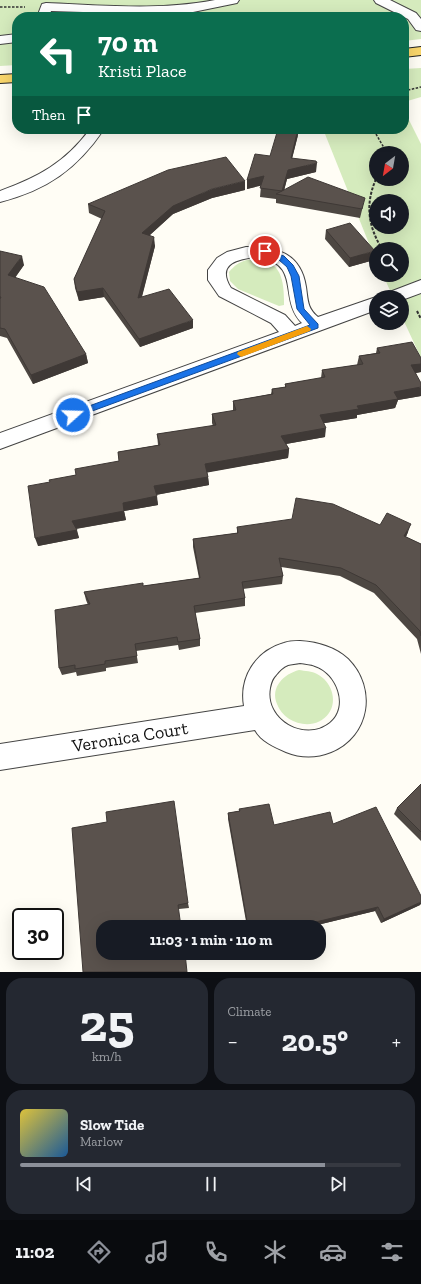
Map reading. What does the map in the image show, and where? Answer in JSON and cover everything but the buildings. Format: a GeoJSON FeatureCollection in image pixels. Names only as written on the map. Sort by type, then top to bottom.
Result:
{"type":"FeatureCollection","features":[{"type":"Feature","properties":{"kind":"main road"},"geometry":{"type":"LineString","coordinates":[[409,52],[421,51]]}},
{"type":"Feature","properties":{"kind":"main road"},"geometry":{"type":"LineString","coordinates":[[0,79],[12,78]]}},
{"type":"Feature","properties":{"kind":"street"},"geometry":{"type":"LineString","coordinates":[[44,12],[46,7],[147,10],[193,8],[233,0]]}},
{"type":"Feature","properties":{"kind":"street"},"geometry":{"type":"LineString","coordinates":[[380,0],[404,12]]}},
{"type":"Feature","properties":{"kind":"street"},"geometry":{"type":"LineString","coordinates":[[409,14],[421,27]]}},
{"type":"Feature","properties":{"kind":"street"},"geometry":{"type":"LineString","coordinates":[[0,40],[12,39]]}},
{"type":"Feature","properties":{"kind":"street"},"geometry":{"type":"LineString","coordinates":[[0,197],[36,184],[67,165],[86,147],[94,134]]}},
{"type":"Feature","properties":{"kind":"street"},"geometry":{"type":"LineString","coordinates":[[292,335],[278,319],[236,298],[222,289],[216,278],[217,271],[221,264],[227,259],[246,252],[265,251],[281,258],[290,266],[295,276],[301,309],[316,326]]}},
{"type":"Feature","properties":{"kind":"street"},"geometry":{"type":"LineString","coordinates":[[409,291],[421,286]]}},
{"type":"Feature","properties":{"kind":"street"},"geometry":{"type":"LineString","coordinates":[[0,441],[369,306]]}},
{"type":"Feature","properties":{"kind":"street","name":"Veronica Court"},"geometry":{"type":"LineString","coordinates":[[0,757],[31,754],[260,716]]}},
{"type":"Feature","properties":{"kind":"path"},"geometry":{"type":"LineString","coordinates":[[409,90],[421,87]]}},
{"type":"Feature","properties":{"kind":"path"},"geometry":{"type":"LineString","coordinates":[[376,134],[383,146]]}},
{"type":"Feature","properties":{"kind":"path"},"geometry":{"type":"LineString","coordinates":[[373,186],[368,199],[368,217],[374,237],[377,242]]}},
{"type":"Feature","properties":{"kind":"green space"},"geometry":{"type":"Polygon","coordinates":[[[0,0],[421,0],[421,39],[409,40],[409,12],[12,12],[12,65],[0,66],[0,0]]]}},
{"type":"Feature","properties":{"kind":"green space"},"geometry":{"type":"Polygon","coordinates":[[[421,68],[421,97],[409,101],[409,69],[421,68]]]}},
{"type":"Feature","properties":{"kind":"green space"},"geometry":{"type":"Polygon","coordinates":[[[409,120],[421,144],[421,358],[408,330],[409,290],[390,290],[386,282],[409,282],[409,242],[369,242],[369,244],[325,134],[409,134],[409,120]]]}},
{"type":"Feature","properties":{"kind":"green space"},"geometry":{"type":"Polygon","coordinates":[[[247,260],[267,262],[274,266],[281,278],[284,305],[279,306],[238,289],[230,281],[229,272],[237,264],[247,260]]]}},
{"type":"Feature","properties":{"kind":"green space"},"geometry":{"type":"Polygon","coordinates":[[[299,670],[313,672],[322,677],[332,691],[332,708],[323,719],[316,723],[300,724],[286,717],[281,711],[275,698],[275,692],[280,682],[288,675],[299,670]]]}},
{"type":"Feature","properties":{"kind":"slow traffic"},"geometry":{"type":"LineString","coordinates":[[241,354],[307,329]]}},
{"type":"Feature","properties":{"kind":"route"},"geometry":{"type":"LineString","coordinates":[[73,415],[316,326],[301,309],[295,276],[290,266],[281,258],[265,251]]}}]}
